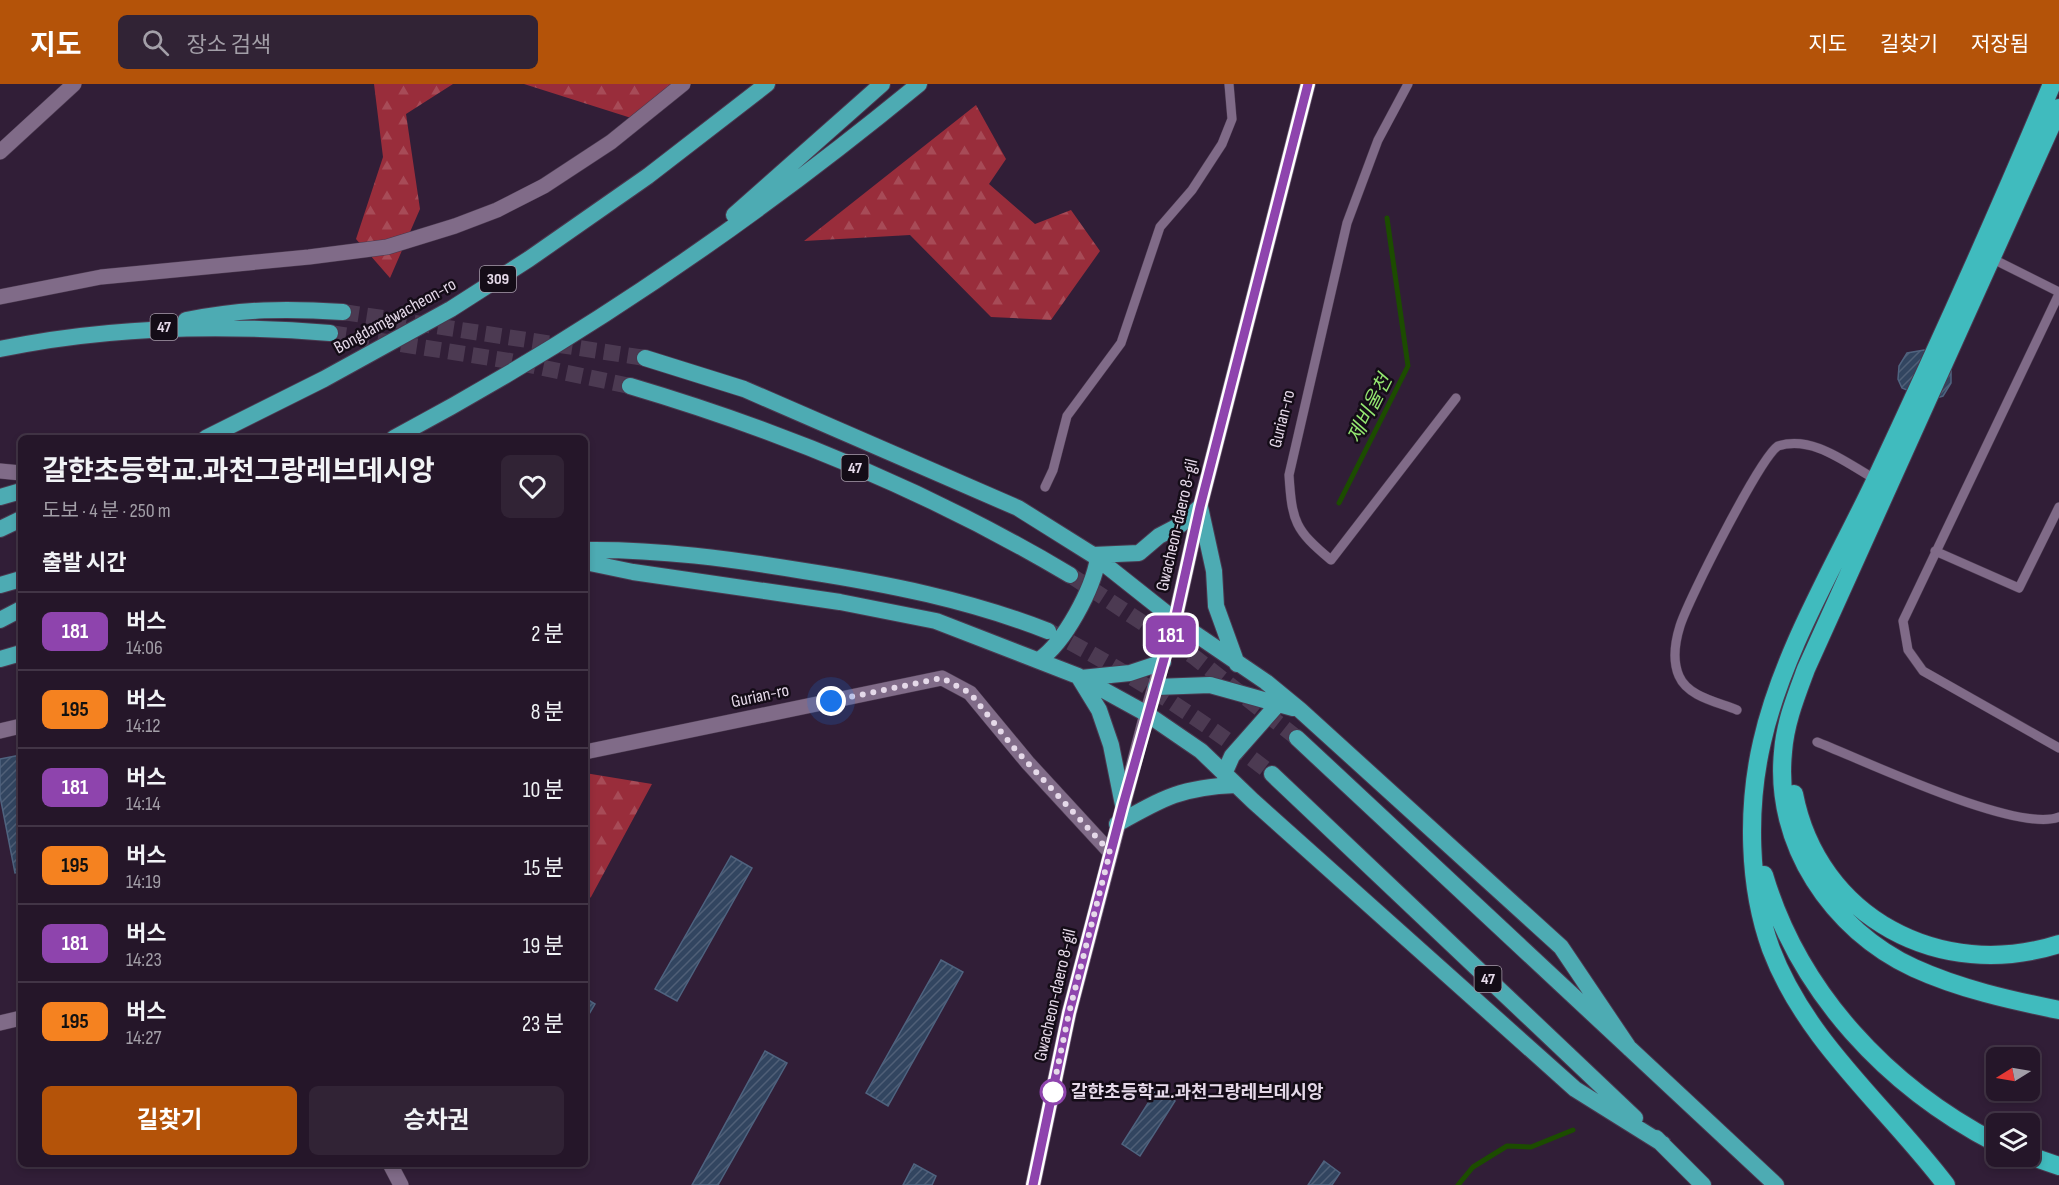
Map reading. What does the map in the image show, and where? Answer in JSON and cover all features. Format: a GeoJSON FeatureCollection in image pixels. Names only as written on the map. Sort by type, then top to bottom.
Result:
{"type":"FeatureCollection","features":[{"type":"Feature","properties":{"kind":"highway","name":"Bongdamgwacheon-ro"},"geometry":{"type":"LineString","coordinates":[[212,435],[324,379],[451,309],[529,259],[648,176],[767,84]]}},
{"type":"Feature","properties":{"kind":"highway"},"geometry":{"type":"LineString","coordinates":[[665,274],[882,84]]}},
{"type":"Feature","properties":{"kind":"highway"},"geometry":{"type":"LineString","coordinates":[[400,435],[459,403],[665,274],[824,162],[919,84]]}},
{"type":"Feature","properties":{"kind":"highway"},"geometry":{"type":"LineString","coordinates":[[1946,1185],[1833,1052],[1814,1027],[1781,972],[1763,924],[1759,900],[1754,850],[1755,796],[1763,739],[1782,679],[2007,190],[2052,84]]}},
{"type":"Feature","properties":{"kind":"highway"},"geometry":{"type":"LineString","coordinates":[[2059,108],[1806,669],[1787,725],[1782,752],[1784,802],[1788,826],[1798,851],[1824,895],[1862,935],[1914,968],[1970,988],[2059,1010]]}},
{"type":"Feature","properties":{"kind":"highway"},"geometry":{"type":"LineString","coordinates":[[124,331],[233,311],[280,308],[343,312]]}},
{"type":"Feature","properties":{"kind":"highway","name":"47"},"geometry":{"type":"LineString","coordinates":[[0,349],[57,337],[165,327],[245,328],[330,333]]}},
{"type":"Feature","properties":{"kind":"highway"},"geometry":{"type":"LineString","coordinates":[[645,358],[744,389],[1018,508],[1096,557],[1175,620],[1266,682],[1300,710],[1561,947],[1629,1048]]}},
{"type":"Feature","properties":{"kind":"highway","name":"47"},"geometry":{"type":"LineString","coordinates":[[630,386],[727,417],[850,466],[976,523],[1070,575]]}},
{"type":"Feature","properties":{"kind":"highway"},"geometry":{"type":"LineString","coordinates":[[0,497],[18,492]]}},
{"type":"Feature","properties":{"kind":"highway"},"geometry":{"type":"LineString","coordinates":[[1096,557],[1139,554],[1200,507],[1214,571],[1216,606],[1237,664]]}},
{"type":"Feature","properties":{"kind":"highway"},"geometry":{"type":"LineString","coordinates":[[0,529],[18,520]]}},
{"type":"Feature","properties":{"kind":"highway"},"geometry":{"type":"LineString","coordinates":[[588,550],[689,556],[760,564],[896,586],[982,608],[1048,631]]}},
{"type":"Feature","properties":{"kind":"highway"},"geometry":{"type":"LineString","coordinates":[[1039,660],[1054,650],[1095,579],[1096,557]]}},
{"type":"Feature","properties":{"kind":"highway"},"geometry":{"type":"LineString","coordinates":[[588,563],[633,572],[840,602],[936,621],[1079,677],[1182,736],[1575,1089],[1663,1144]]}},
{"type":"Feature","properties":{"kind":"highway"},"geometry":{"type":"LineString","coordinates":[[0,585],[18,580]]}},
{"type":"Feature","properties":{"kind":"highway"},"geometry":{"type":"LineString","coordinates":[[0,620],[18,611]]}},
{"type":"Feature","properties":{"kind":"highway"},"geometry":{"type":"LineString","coordinates":[[0,659],[18,654]]}},
{"type":"Feature","properties":{"kind":"highway"},"geometry":{"type":"LineString","coordinates":[[1079,677],[1130,673],[1163,662]]}},
{"type":"Feature","properties":{"kind":"highway"},"geometry":{"type":"LineString","coordinates":[[1806,669],[1793,740],[1794,790],[1804,833],[1827,876],[1834,884],[1884,926],[1921,942],[1968,953],[1993,954],[2021,952],[2059,944]]}},
{"type":"Feature","properties":{"kind":"highway"},"geometry":{"type":"LineString","coordinates":[[1079,677],[1102,719],[1111,745],[1123,805]]}},
{"type":"Feature","properties":{"kind":"highway"},"geometry":{"type":"LineString","coordinates":[[1156,687],[1210,685],[1300,710]]}},
{"type":"Feature","properties":{"kind":"highway"},"geometry":{"type":"LineString","coordinates":[[1230,779],[1232,756],[1278,704]]}},
{"type":"Feature","properties":{"kind":"highway"},"geometry":{"type":"LineString","coordinates":[[1297,738],[1776,1185]]}},
{"type":"Feature","properties":{"kind":"highway","name":"47"},"geometry":{"type":"LineString","coordinates":[[1272,774],[1663,1144],[1703,1185]]}},
{"type":"Feature","properties":{"kind":"highway"},"geometry":{"type":"LineString","coordinates":[[1117,824],[1166,796],[1230,779]]}},
{"type":"Feature","properties":{"kind":"highway"},"geometry":{"type":"LineString","coordinates":[[1755,796],[1758,847],[1770,895],[1791,942],[1819,991],[1854,1035],[1898,1078],[1956,1121],[1986,1138]]}},
{"type":"Feature","properties":{"kind":"highway"},"geometry":{"type":"LineString","coordinates":[[2040,1159],[2059,1166]]}},
{"type":"Feature","properties":{"kind":"street"},"geometry":{"type":"LineString","coordinates":[[0,152],[74,84]]}},
{"type":"Feature","properties":{"kind":"street"},"geometry":{"type":"LineString","coordinates":[[0,297],[101,277],[297,259],[387,247],[455,226],[497,210],[544,186],[611,142],[683,84]]}},
{"type":"Feature","properties":{"kind":"street","name":"Gwacheon-daero 8-gil"},"geometry":{"type":"LineString","coordinates":[[1033,1185],[1069,1013],[1117,824],[1175,620],[1200,507],[1308,84]]}},
{"type":"Feature","properties":{"kind":"street"},"geometry":{"type":"LineString","coordinates":[[0,471],[18,473]]}},
{"type":"Feature","properties":{"kind":"street","name":"Gurian-ro"},"geometry":{"type":"LineString","coordinates":[[588,751],[942,678],[970,693],[1021,756],[1110,852]]}},
{"type":"Feature","properties":{"kind":"street"},"geometry":{"type":"LineString","coordinates":[[0,731],[18,727]]}},
{"type":"Feature","properties":{"kind":"street"},"geometry":{"type":"LineString","coordinates":[[0,1023],[18,1019]]}},
{"type":"Feature","properties":{"kind":"street"},"geometry":{"type":"LineString","coordinates":[[392,1167],[401,1185]]}},
{"type":"Feature","properties":{"kind":"lane"},"geometry":{"type":"LineString","coordinates":[[1045,487],[1053,470],[1067,416],[1121,343],[1147,273],[1160,226],[1192,190],[1222,144],[1232,119],[1229,84]]}},
{"type":"Feature","properties":{"kind":"lane","name":"Gurian-ro"},"geometry":{"type":"LineString","coordinates":[[1408,84],[1378,140],[1347,223],[1289,476],[1292,514],[1306,539],[1331,560],[1456,398]]}},
{"type":"Feature","properties":{"kind":"lane"},"geometry":{"type":"LineString","coordinates":[[1991,258],[2059,293],[1903,621],[1904,639],[1911,657],[1932,677],[2059,748]]}},
{"type":"Feature","properties":{"kind":"lane"},"geometry":{"type":"LineString","coordinates":[[1737,710],[1689,689],[1680,680],[1676,666],[1676,642],[1690,602],[1760,467],[1778,446],[1801,442],[1815,446],[1875,479]]}},
{"type":"Feature","properties":{"kind":"lane"},"geometry":{"type":"LineString","coordinates":[[1935,551],[2019,588],[2059,507]]}},
{"type":"Feature","properties":{"kind":"lane"},"geometry":{"type":"LineString","coordinates":[[1817,742],[1998,813],[2031,820],[2059,817]]}},
{"type":"Feature","properties":{"kind":"green space"},"geometry":{"type":"Polygon","coordinates":[[[374,84],[453,84],[406,114],[420,209],[390,278],[356,239],[383,157],[374,84]]]}},
{"type":"Feature","properties":{"kind":"green space"},"geometry":{"type":"Polygon","coordinates":[[[524,84],[673,84],[647,123],[524,84]]]}},
{"type":"Feature","properties":{"kind":"green space"},"geometry":{"type":"Polygon","coordinates":[[[976,105],[1006,159],[989,184],[1035,224],[1071,210],[1100,251],[1051,320],[991,317],[910,235],[804,241],[976,105]]]}},
{"type":"Feature","properties":{"kind":"green space"},"geometry":{"type":"Polygon","coordinates":[[[588,773],[652,784],[588,900],[588,773]]]}},
{"type":"Feature","properties":{"kind":"building"},"geometry":{"type":"Polygon","coordinates":[[[1924,350],[1942,359],[1951,371],[1951,383],[1943,396],[1930,400],[1902,388],[1898,379],[1899,366],[1907,353],[1924,350]]]}},
{"type":"Feature","properties":{"kind":"building"},"geometry":{"type":"Polygon","coordinates":[[[18,756],[18,872],[15,873],[0,796],[0,759],[18,756]]]}},
{"type":"Feature","properties":{"kind":"building"},"geometry":{"type":"Polygon","coordinates":[[[731,856],[752,868],[677,1001],[655,989],[731,856]]]}},
{"type":"Feature","properties":{"kind":"building"},"geometry":{"type":"Polygon","coordinates":[[[941,960],[963,972],[888,1106],[866,1093],[941,960]]]}},
{"type":"Feature","properties":{"kind":"building"},"geometry":{"type":"Polygon","coordinates":[[[588,1000],[595,1004],[588,1016],[588,1000]]]}},
{"type":"Feature","properties":{"kind":"building"},"geometry":{"type":"Polygon","coordinates":[[[765,1051],[787,1063],[718,1185],[692,1185],[765,1051]]]}},
{"type":"Feature","properties":{"kind":"building"},"geometry":{"type":"Polygon","coordinates":[[[1157,1089],[1175,1101],[1140,1156],[1122,1144],[1157,1089]]]}},
{"type":"Feature","properties":{"kind":"building"},"geometry":{"type":"Polygon","coordinates":[[[1324,1161],[1340,1173],[1332,1185],[1308,1185],[1324,1161]]]}},
{"type":"Feature","properties":{"kind":"building"},"geometry":{"type":"Polygon","coordinates":[[[914,1164],[936,1176],[932,1185],[903,1185],[914,1164]]]}},
{"type":"Feature","properties":{"kind":"waterway","name":"제비울천"},"geometry":{"type":"LineString","coordinates":[[1339,503],[1408,366],[1387,218]]}},
{"type":"Feature","properties":{"kind":"waterway","name":"제비울천"},"geometry":{"type":"LineString","coordinates":[[1458,1185],[1473,1167],[1507,1146],[1531,1147],[1573,1130]]}},
{"type":"Feature","properties":{"kind":"tunnel"},"geometry":{"type":"LineString","coordinates":[[343,312],[645,358]]}},
{"type":"Feature","properties":{"kind":"tunnel"},"geometry":{"type":"LineString","coordinates":[[330,333],[510,361],[630,386]]}},
{"type":"Feature","properties":{"kind":"tunnel"},"geometry":{"type":"LineString","coordinates":[[1070,575],[1193,656],[1297,738]]}},
{"type":"Feature","properties":{"kind":"tunnel"},"geometry":{"type":"LineString","coordinates":[[1049,631],[1164,697],[1219,734],[1272,774]]}},
{"type":"Feature","properties":{"kind":"bus line","name":"181"},"geometry":{"type":"LineString","coordinates":[[1033,1185],[1069,1013],[1147,714],[1175,620],[1200,507],[1308,84]]}},
{"type":"Feature","properties":{"kind":"place","name":"갈햔초등학교.과천그랑레브데시앙"},"geometry":{"type":"Point","coordinates":[1053,1092]}},
{"type":"Feature","properties":{"kind":"route"},"geometry":{"type":"LineString","coordinates":[[831,701],[942,678],[970,693],[986,716],[1014,748],[1110,852],[1069,1013],[1051,1099],[1053,1092]]}}]}
